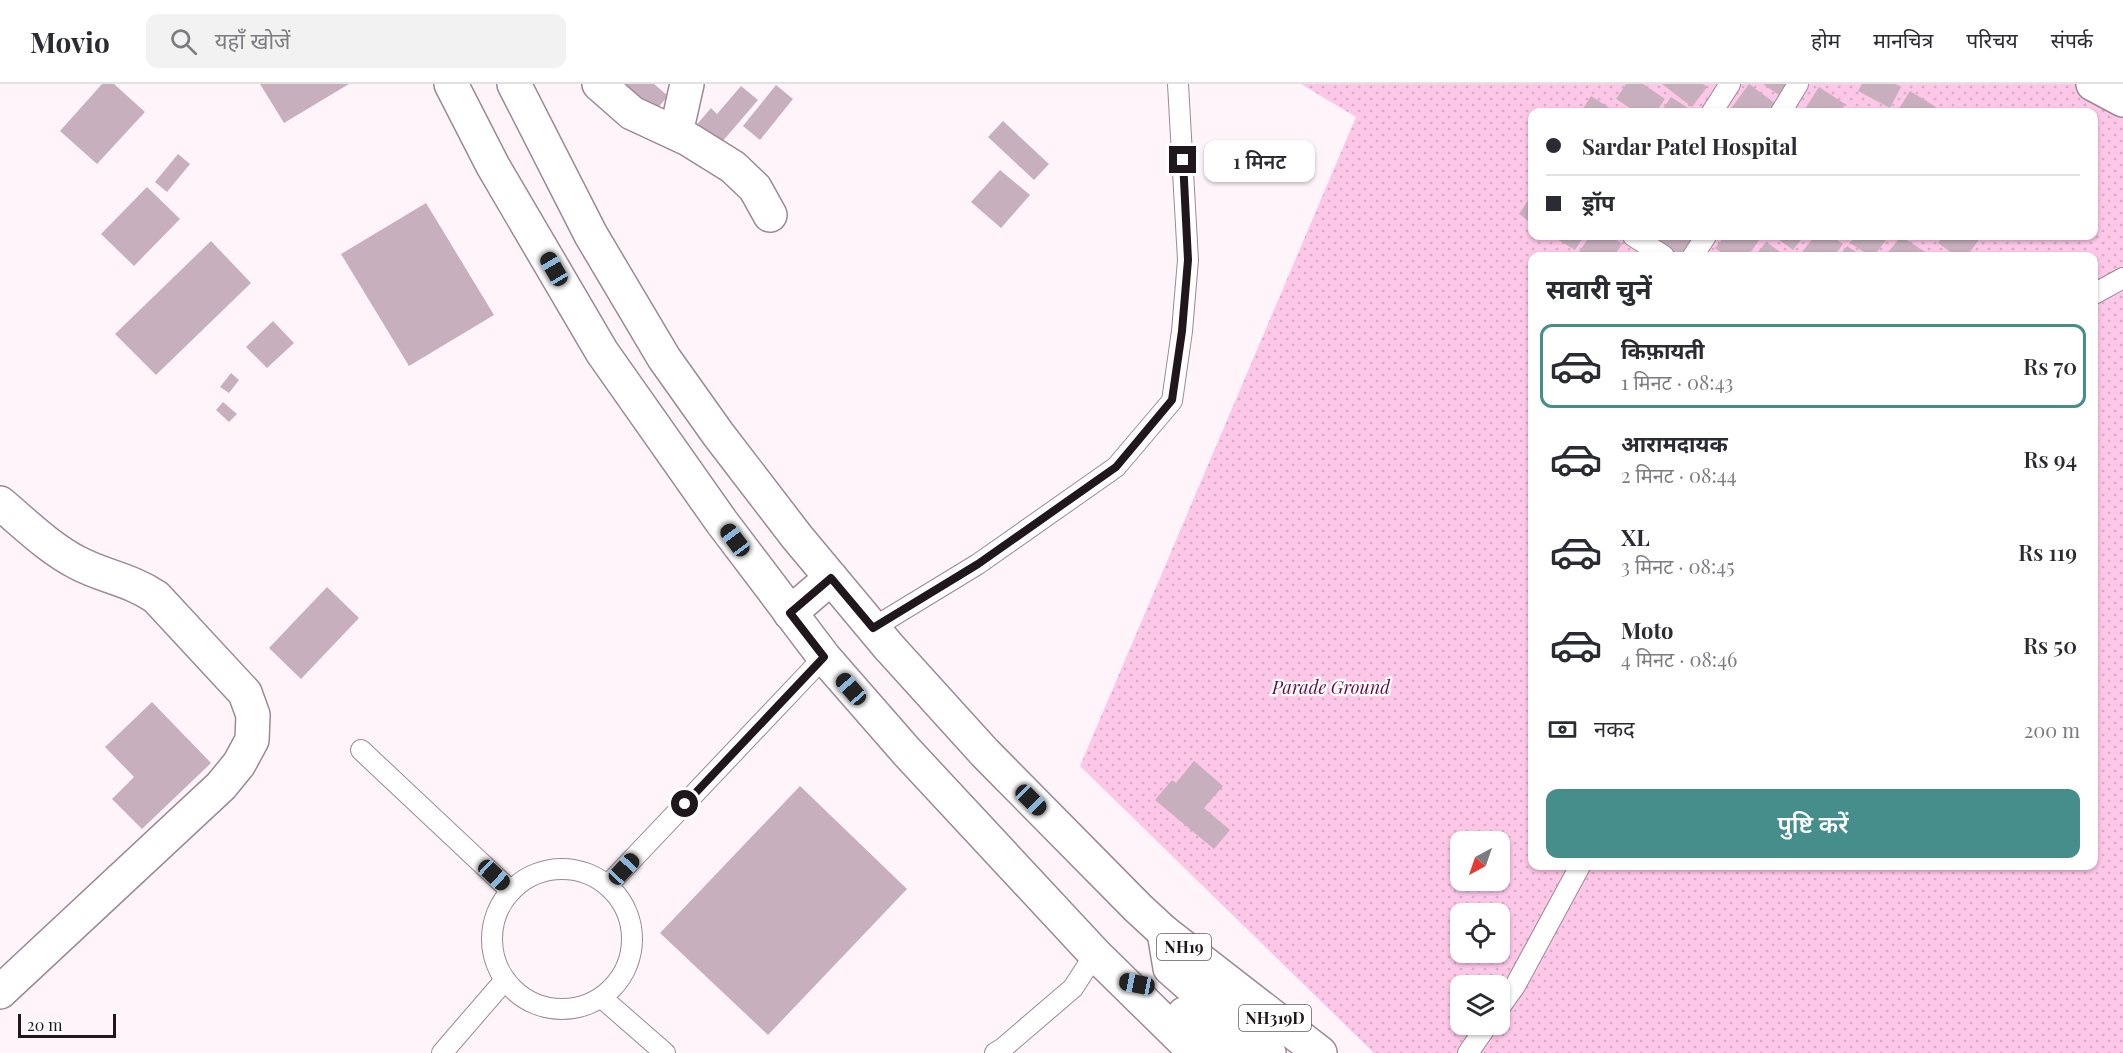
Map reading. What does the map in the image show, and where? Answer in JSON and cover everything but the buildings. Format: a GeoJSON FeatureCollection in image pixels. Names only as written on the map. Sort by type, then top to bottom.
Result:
{"type":"FeatureCollection","features":[{"type":"Feature","properties":{"kind":"main road"},"geometry":{"type":"LineString","coordinates":[[451,84],[493,166],[602,352],[721,521],[790,613],[824,657],[907,752],[1095,954],[1196,1053]]}},
{"type":"Feature","properties":{"kind":"main road"},"geometry":{"type":"LineString","coordinates":[[514,84],[591,235],[664,358],[718,434],[873,628]]}},
{"type":"Feature","properties":{"kind":"main road"},"geometry":{"type":"LineString","coordinates":[[599,84],[632,113],[676,133],[733,167],[755,188],[770,214]]}},
{"type":"Feature","properties":{"kind":"main road"},"geometry":{"type":"LineString","coordinates":[[676,133],[687,84]]}},
{"type":"Feature","properties":{"kind":"main road"},"geometry":{"type":"LineString","coordinates":[[2093,84],[2123,99]]}},
{"type":"Feature","properties":{"kind":"main road"},"geometry":{"type":"LineString","coordinates":[[0,503],[48,543],[79,564],[139,585],[156,597],[245,693],[253,715],[252,740],[239,764],[221,786],[0,992]]}},
{"type":"Feature","properties":{"kind":"main road"},"geometry":{"type":"LineString","coordinates":[[790,613],[831,578]]}},
{"type":"Feature","properties":{"kind":"main road","name":"NH19"},"geometry":{"type":"LineString","coordinates":[[873,628],[985,753],[1138,908],[1164,932],[1231,984]]}},
{"type":"Feature","properties":{"kind":"main road"},"geometry":{"type":"LineString","coordinates":[[1164,932],[1161,977],[1227,1053]]}},
{"type":"Feature","properties":{"kind":"main road"},"geometry":{"type":"LineString","coordinates":[[1121,981],[1161,977],[1269,1053]]}},
{"type":"Feature","properties":{"kind":"main road","name":"NH319D"},"geometry":{"type":"LineString","coordinates":[[1231,984],[1320,1053]]}},
{"type":"Feature","properties":{"kind":"lane"},"geometry":{"type":"LineString","coordinates":[[873,628],[978,564],[1116,467],[1172,400],[1182,331],[1188,260],[1178,84]]}},
{"type":"Feature","properties":{"kind":"lane"},"geometry":{"type":"LineString","coordinates":[[1715,108],[1730,84]]}},
{"type":"Feature","properties":{"kind":"lane"},"geometry":{"type":"LineString","coordinates":[[1783,108],[1798,84]]}},
{"type":"Feature","properties":{"kind":"lane"},"geometry":{"type":"LineString","coordinates":[[1639,240],[1658,252]]}},
{"type":"Feature","properties":{"kind":"lane"},"geometry":{"type":"LineString","coordinates":[[2098,292],[2123,278]]}},
{"type":"Feature","properties":{"kind":"lane"},"geometry":{"type":"LineString","coordinates":[[608,885],[824,657]]}},
{"type":"Feature","properties":{"kind":"lane"},"geometry":{"type":"LineString","coordinates":[[361,750],[511,891]]}},
{"type":"Feature","properties":{"kind":"lane"},"geometry":{"type":"LineString","coordinates":[[567,868],[589,873],[608,885],[622,902],[631,922],[633,943],[629,964],[618,983],[602,998],[582,1007],[561,1010],[540,1006],[520,996],[505,980],[495,960],[492,937],[496,915],[511,891],[524,879],[544,871],[567,868]]}},
{"type":"Feature","properties":{"kind":"lane"},"geometry":{"type":"LineString","coordinates":[[1510,993],[1578,870]]}},
{"type":"Feature","properties":{"kind":"lane"},"geometry":{"type":"LineString","coordinates":[[995,1053],[1073,988],[1095,954]]}},
{"type":"Feature","properties":{"kind":"lane"},"geometry":{"type":"LineString","coordinates":[[442,1053],[505,980]]}},
{"type":"Feature","properties":{"kind":"lane"},"geometry":{"type":"LineString","coordinates":[[602,998],[665,1053]]}},
{"type":"Feature","properties":{"kind":"lane"},"geometry":{"type":"LineString","coordinates":[[1468,1053],[1480,1035]]}},
{"type":"Feature","properties":{"kind":"green space","name":"Parade Ground"},"geometry":{"type":"Polygon","coordinates":[[[1301,84],[2123,84],[2123,1053],[1374,1053],[1080,766],[1356,117],[1301,84]]]}},
{"type":"Feature","properties":{"kind":"route"},"geometry":{"type":"LineString","coordinates":[[685,804],[824,657],[790,613],[831,578],[873,628],[978,564],[1116,467],[1172,400],[1182,331],[1188,260],[1183,160]]}}]}
